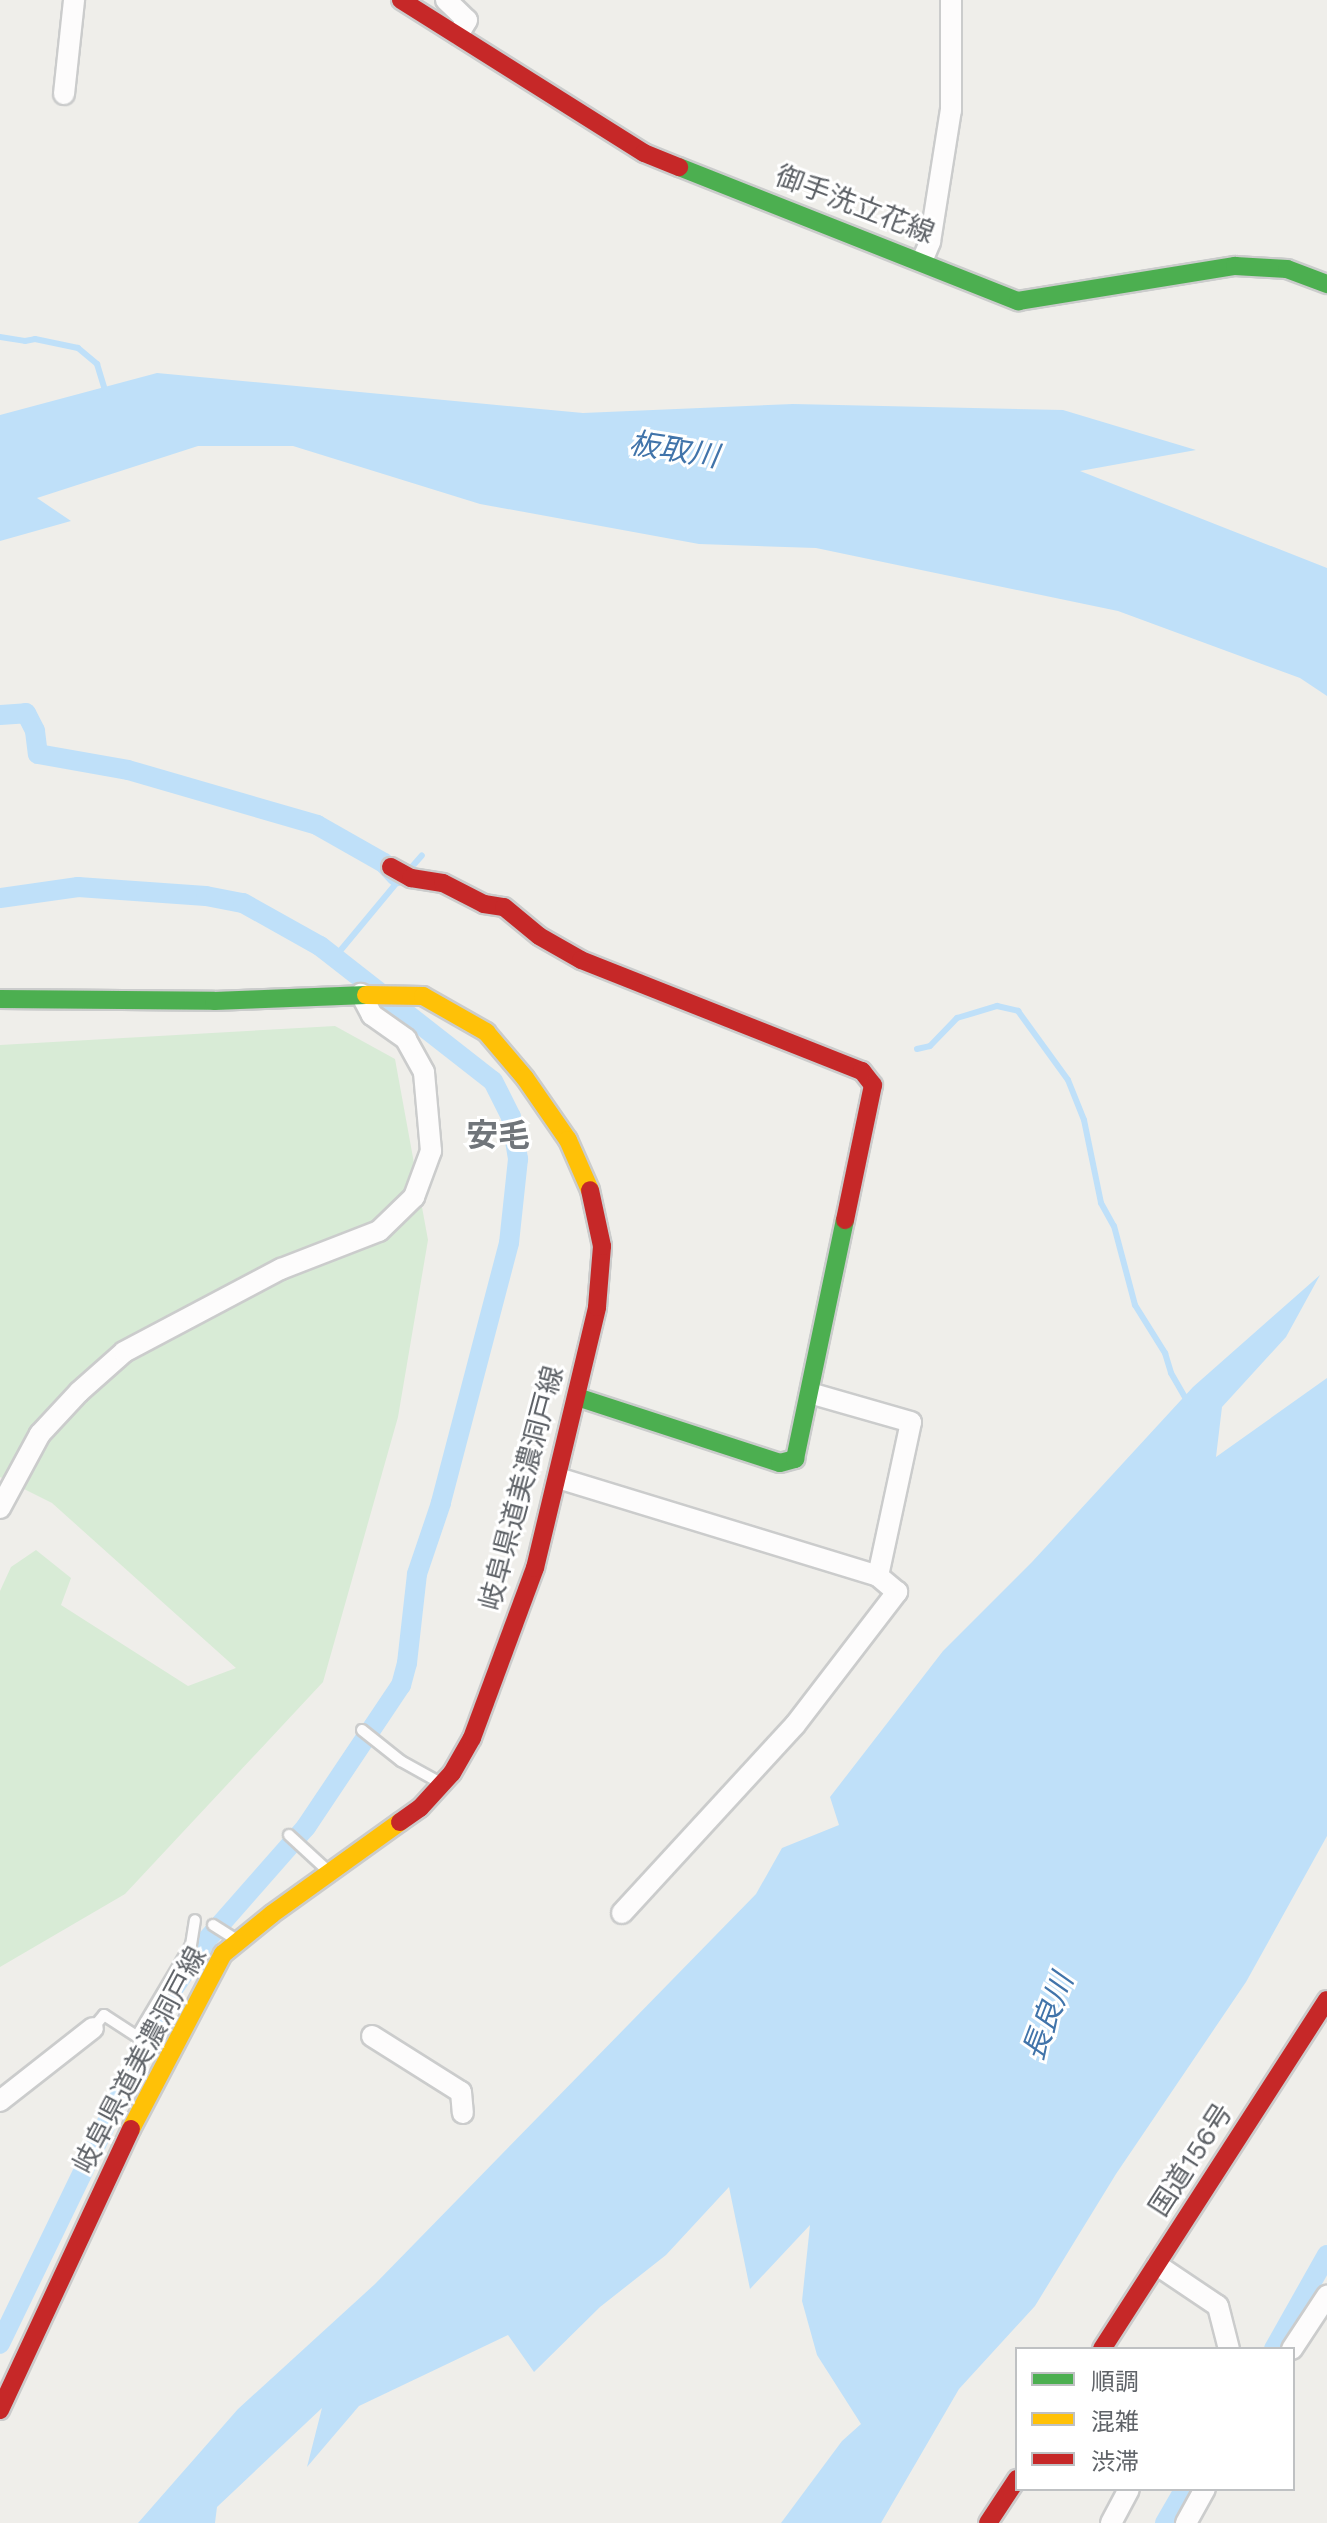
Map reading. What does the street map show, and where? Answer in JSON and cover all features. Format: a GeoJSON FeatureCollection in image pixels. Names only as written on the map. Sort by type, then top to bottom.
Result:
{"type":"FeatureCollection","features":[{"type":"Feature","properties":{"kind":"main road","name":"御手洗立花線"},"geometry":{"type":"LineString","coordinates":[[401,0],[644,153],[1018,301],[1235,266],[1287,269],[1327,284]]}},
{"type":"Feature","properties":{"kind":"main road"},"geometry":{"type":"LineString","coordinates":[[391,867],[411,878],[443,883],[484,904],[504,907],[539,936],[617,977],[780,1036],[862,1071],[871,1078],[873,1093],[795,1459],[780,1463],[577,1397]]}},
{"type":"Feature","properties":{"kind":"main road","name":"岐阜県道美濃洞戸線"},"geometry":{"type":"LineString","coordinates":[[0,999],[214,1001],[404,993],[441,1004],[486,1032],[525,1078],[574,1152],[595,1202],[602,1246],[597,1307],[535,1568],[472,1738],[443,1784],[420,1808],[329,1873],[232,1936],[169,2053],[0,2410]]}},
{"type":"Feature","properties":{"kind":"main road","name":"国道156号"},"geometry":{"type":"LineString","coordinates":[[1103,2347],[1320,2028],[1327,2000]]}},
{"type":"Feature","properties":{"kind":"main road"},"geometry":{"type":"LineString","coordinates":[[988,2523],[1015,2482]]}},
{"type":"Feature","properties":{"kind":"street"},"geometry":{"type":"LineString","coordinates":[[64,94],[74,0]]}},
{"type":"Feature","properties":{"kind":"street"},"geometry":{"type":"LineString","coordinates":[[446,0],[467,20],[458,35]]}},
{"type":"Feature","properties":{"kind":"street"},"geometry":{"type":"LineString","coordinates":[[922,261],[930,242],[951,110],[951,0]]}},
{"type":"Feature","properties":{"kind":"street"},"geometry":{"type":"LineString","coordinates":[[0,1508],[40,1434],[79,1392],[124,1352],[281,1269],[379,1231],[414,1197],[431,1151],[424,1072],[406,1039],[372,1015],[365,994]]}},
{"type":"Feature","properties":{"kind":"street"},"geometry":{"type":"LineString","coordinates":[[810,1393],[911,1422],[878,1576]]}},
{"type":"Feature","properties":{"kind":"street"},"geometry":{"type":"LineString","coordinates":[[558,1478],[878,1576],[897,1592],[795,1725],[622,1913]]}},
{"type":"Feature","properties":{"kind":"street"},"geometry":{"type":"LineString","coordinates":[[0,2101],[93,2028]]}},
{"type":"Feature","properties":{"kind":"street"},"geometry":{"type":"LineString","coordinates":[[372,2036],[461,2092],[463,2113]]}},
{"type":"Feature","properties":{"kind":"street"},"geometry":{"type":"LineString","coordinates":[[144,2041],[169,2053]]}},
{"type":"Feature","properties":{"kind":"street"},"geometry":{"type":"LineString","coordinates":[[1157,2265],[1218,2306],[1228,2347]]}},
{"type":"Feature","properties":{"kind":"street"},"geometry":{"type":"LineString","coordinates":[[1293,2347],[1327,2296]]}},
{"type":"Feature","properties":{"kind":"street"},"geometry":{"type":"LineString","coordinates":[[1111,2523],[1128,2491]]}},
{"type":"Feature","properties":{"kind":"street"},"geometry":{"type":"LineString","coordinates":[[1186,2523],[1204,2491]]}},
{"type":"Feature","properties":{"kind":"lane"},"geometry":{"type":"LineString","coordinates":[[362,1730],[378,1739],[401,1761],[443,1784]]}},
{"type":"Feature","properties":{"kind":"lane"},"geometry":{"type":"LineString","coordinates":[[289,1835],[329,1873]]}},
{"type":"Feature","properties":{"kind":"lane"},"geometry":{"type":"LineString","coordinates":[[93,2028],[104,2015],[144,2041],[191,1945],[195,1920]]}},
{"type":"Feature","properties":{"kind":"lane"},"geometry":{"type":"LineString","coordinates":[[213,1925],[232,1936]]}},
{"type":"Feature","properties":{"kind":"green space"},"geometry":{"type":"Polygon","coordinates":[[[335,1026],[395,1059],[428,1240],[398,1417],[323,1682],[125,1894],[0,1967],[0,1591],[11,1567],[36,1550],[71,1578],[61,1605],[188,1686],[236,1668],[52,1503],[0,1477],[0,1045],[335,1026]]]}},
{"type":"Feature","properties":{"kind":"water","name":"板取川"},"geometry":{"type":"Polygon","coordinates":[[[157,373],[583,413],[793,404],[1063,410],[1196,450],[1080,471],[1327,568],[1327,696],[1300,678],[1118,611],[816,548],[699,544],[480,504],[293,446],[198,446],[37,498],[71,521],[0,541],[0,415],[157,373]]]}},
{"type":"Feature","properties":{"kind":"water","name":"長良川"},"geometry":{"type":"Polygon","coordinates":[[[1320,1275],[1286,1337],[1222,1407],[1216,1457],[1327,1378],[1327,1836],[1246,1982],[1116,2174],[1035,2306],[959,2389],[881,2523],[781,2523],[842,2441],[861,2424],[817,2355],[802,2301],[810,2225],[750,2289],[729,2187],[666,2255],[600,2307],[534,2372],[508,2335],[359,2406],[307,2467],[322,2408],[217,2507],[215,2523],[138,2523],[238,2409],[375,2284],[756,1894],[782,1848],[839,1825],[830,1797],[943,1651],[1032,1562],[1193,1387],[1320,1275]]]}},
{"type":"Feature","properties":{"kind":"waterway"},"geometry":{"type":"LineString","coordinates":[[0,337],[25,341],[35,339],[78,348],[97,364],[106,394]]}},
{"type":"Feature","properties":{"kind":"waterway"},"geometry":{"type":"LineString","coordinates":[[0,715],[26,713],[35,731],[38,754],[128,770],[317,825],[384,863],[396,876]]}},
{"type":"Feature","properties":{"kind":"waterway"},"geometry":{"type":"LineString","coordinates":[[410,869],[422,855]]}},
{"type":"Feature","properties":{"kind":"waterway"},"geometry":{"type":"LineString","coordinates":[[335,957],[399,880]]}},
{"type":"Feature","properties":{"kind":"waterway"},"geometry":{"type":"LineString","coordinates":[[0,898],[78,887],[206,896],[243,903],[320,946],[493,1081],[511,1117],[518,1159],[509,1243],[441,1503],[417,1574],[407,1663],[401,1685],[306,1827],[206,1941],[167,1998],[0,2344]]}},
{"type":"Feature","properties":{"kind":"waterway"},"geometry":{"type":"LineString","coordinates":[[917,1049],[930,1046],[957,1018],[997,1006],[1018,1011],[1068,1080],[1084,1120],[1101,1203],[1114,1226],[1135,1305],[1165,1353],[1171,1373],[1188,1402]]}},
{"type":"Feature","properties":{"kind":"waterway"},"geometry":{"type":"LineString","coordinates":[[1275,2347],[1327,2255]]}},
{"type":"Feature","properties":{"kind":"waterway"},"geometry":{"type":"LineString","coordinates":[[1165,2523],[1184,2491]]}},
{"type":"Feature","properties":{"kind":"traffic: fast"},"geometry":{"type":"LineString","coordinates":[[679,167],[1018,301],[1235,266],[1287,269],[1327,284]]}},
{"type":"Feature","properties":{"kind":"traffic: fast"},"geometry":{"type":"LineString","coordinates":[[0,999],[214,1001],[366,995]]}},
{"type":"Feature","properties":{"kind":"traffic: fast"},"geometry":{"type":"LineString","coordinates":[[577,1397],[780,1463],[795,1459],[845,1220]]}},
{"type":"Feature","properties":{"kind":"traffic: slow"},"geometry":{"type":"LineString","coordinates":[[366,995],[423,996],[486,1032],[525,1078],[568,1140],[590,1190]]}},
{"type":"Feature","properties":{"kind":"traffic: slow"},"geometry":{"type":"LineString","coordinates":[[131,2129],[223,1954],[272,1914],[400,1822]]}},
{"type":"Feature","properties":{"kind":"traffic: jam"},"geometry":{"type":"LineString","coordinates":[[401,0],[644,153],[679,167]]}},
{"type":"Feature","properties":{"kind":"traffic: jam"},"geometry":{"type":"LineString","coordinates":[[391,867],[411,878],[443,883],[484,904],[504,907],[539,936],[581,960],[862,1071],[873,1085],[845,1220]]}},
{"type":"Feature","properties":{"kind":"traffic: jam"},"geometry":{"type":"LineString","coordinates":[[400,1822],[420,1808],[452,1773],[472,1738],[535,1568],[597,1307],[602,1246],[590,1190]]}},
{"type":"Feature","properties":{"kind":"traffic: jam"},"geometry":{"type":"LineString","coordinates":[[1103,2347],[1327,2000]]}},
{"type":"Feature","properties":{"kind":"traffic: jam"},"geometry":{"type":"LineString","coordinates":[[0,2410],[131,2129]]}},
{"type":"Feature","properties":{"kind":"traffic: jam"},"geometry":{"type":"LineString","coordinates":[[988,2523],[1015,2482]]}},
{"type":"Feature","properties":{"kind":"district","name":"安毛"},"geometry":{"type":"Point","coordinates":[498,1135]}}]}
